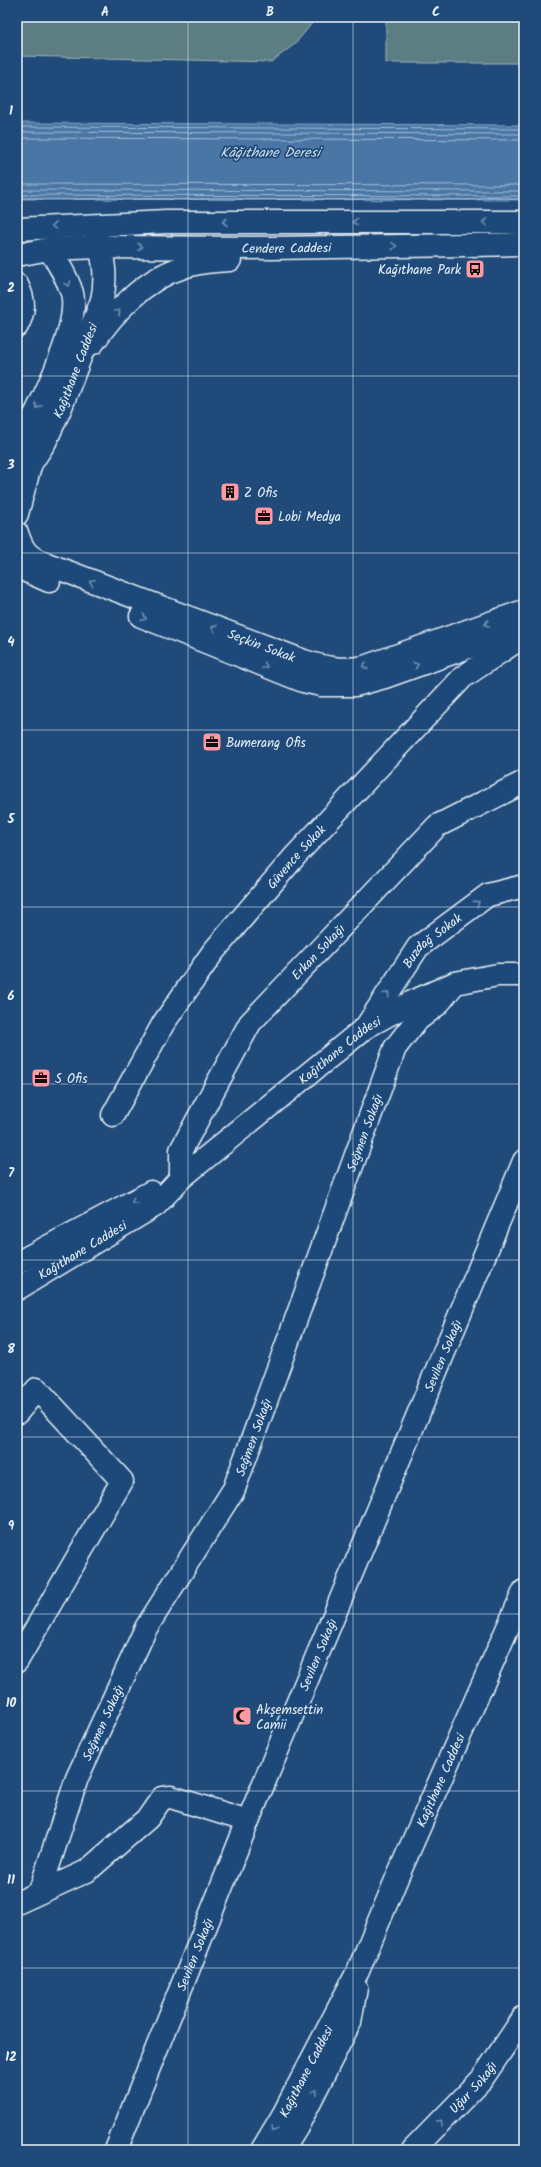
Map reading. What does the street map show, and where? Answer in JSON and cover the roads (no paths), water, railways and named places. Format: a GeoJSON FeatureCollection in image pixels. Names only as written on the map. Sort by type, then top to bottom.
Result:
{"type":"FeatureCollection","features":[{"type":"Feature","properties":{"kind":"street","name":"Cendere Caddesi"},"geometry":{"type":"LineString","coordinates":[[17,229],[92,224],[166,222],[524,222]]}},
{"type":"Feature","properties":{"kind":"street","name":"Kağıthane Caddesi"},"geometry":{"type":"LineString","coordinates":[[17,485],[45,442],[78,366],[102,300],[105,286],[105,266],[101,247],[92,224]]}},
{"type":"Feature","properties":{"kind":"street","name":"Cendere Caddesi"},"geometry":{"type":"LineString","coordinates":[[17,255],[49,249],[101,247],[270,248],[524,244]]}},
{"type":"Feature","properties":{"kind":"street"},"geometry":{"type":"LineString","coordinates":[[78,366],[100,332],[131,299],[160,277],[193,264],[237,259],[255,255],[270,248]]}},
{"type":"Feature","properties":{"kind":"street","name":"Kağıthane Caddesi"},"geometry":{"type":"LineString","coordinates":[[17,448],[30,426],[63,350],[73,309],[72,294],[61,269],[49,249]]}},
{"type":"Feature","properties":{"kind":"street"},"geometry":{"type":"LineString","coordinates":[[17,285],[22,294],[24,305],[22,317],[17,326]]}},
{"type":"Feature","properties":{"kind":"street"},"geometry":{"type":"LineString","coordinates":[[17,514],[30,466]]}},
{"type":"Feature","properties":{"kind":"street","name":"Seçkin Sokak"},"geometry":{"type":"LineString","coordinates":[[17,534],[21,547],[29,556],[40,561],[304,661],[334,669],[350,670],[364,667],[524,611]]}},
{"type":"Feature","properties":{"kind":"street","name":"Seçkin Sokak"},"geometry":{"type":"LineString","coordinates":[[17,567],[303,681],[321,685],[356,685],[385,677],[524,627]]}},
{"type":"Feature","properties":{"kind":"street","name":"Güvence Sokak"},"geometry":{"type":"LineString","coordinates":[[113,1115],[163,1024],[209,958],[296,855],[463,677],[524,636]]}},
{"type":"Feature","properties":{"kind":"street","name":"Erkan Sokağı"},"geometry":{"type":"LineString","coordinates":[[182,1178],[181,1150],[250,1023],[437,826],[524,782]]}},
{"type":"Feature","properties":{"kind":"street","name":"Buzdağ Sokak"},"geometry":{"type":"LineString","coordinates":[[366,1027],[418,946],[488,895],[524,886]]}},
{"type":"Feature","properties":{"kind":"street","name":"Kağıthane Caddesi"},"geometry":{"type":"LineString","coordinates":[[17,1289],[156,1205],[182,1178],[366,1027],[412,1002],[455,983],[498,975],[524,975]]}},
{"type":"Feature","properties":{"kind":"street","name":"Seğmen Sokağı"},"geometry":{"type":"LineString","coordinates":[[40,1891],[77,1778],[146,1628],[234,1489],[395,1048],[416,1021],[438,1004],[455,983]]}},
{"type":"Feature","properties":{"kind":"street","name":"Sevilen Sokağı"},"geometry":{"type":"LineString","coordinates":[[116,2150],[248,1821],[524,1161]]}},
{"type":"Feature","properties":{"kind":"street","name":"Kağıthane Caddesi"},"geometry":{"type":"LineString","coordinates":[[17,1263],[152,1191],[182,1178]]}},
{"type":"Feature","properties":{"kind":"street"},"geometry":{"type":"LineString","coordinates":[[17,1413],[37,1390],[122,1481],[17,1661]]}},
{"type":"Feature","properties":{"kind":"street","name":"Kağıthane Caddesi"},"geometry":{"type":"LineString","coordinates":[[262,2150],[283,2114],[358,1971],[399,1873],[524,1591]]}},
{"type":"Feature","properties":{"kind":"street"},"geometry":{"type":"LineString","coordinates":[[17,1903],[40,1891],[65,1883],[87,1872],[148,1818],[162,1798],[171,1797],[248,1821]]}},
{"type":"Feature","properties":{"kind":"street","name":"Kağıthane Caddesi"},"geometry":{"type":"LineString","coordinates":[[282,2150],[297,2127],[350,2022],[358,1971]]}},
{"type":"Feature","properties":{"kind":"street","name":"Uğur Sokağı"},"geometry":{"type":"LineString","coordinates":[[413,2150],[482,2079],[524,2017]]}},
{"type":"Feature","properties":{"kind":"water","name":"Kâğıthane Deresi"},"geometry":{"type":"Polygon","coordinates":[[[17,123],[524,125],[524,200],[17,199],[17,123]]]}},
{"type":"Feature","properties":{"kind":"place","name":"Kağıthane Park"},"geometry":{"type":"Point","coordinates":[475,269]}},
{"type":"Feature","properties":{"kind":"place","name":"Z Ofis"},"geometry":{"type":"Point","coordinates":[230,492]}},
{"type":"Feature","properties":{"kind":"place","name":"Lobi Medya"},"geometry":{"type":"Point","coordinates":[264,516]}},
{"type":"Feature","properties":{"kind":"place","name":"Bumerang Ofis"},"geometry":{"type":"Point","coordinates":[212,742]}},
{"type":"Feature","properties":{"kind":"place","name":"S Ofis"},"geometry":{"type":"Point","coordinates":[41,1078]}},
{"type":"Feature","properties":{"kind":"place","name":"Akşemsettin Camii"},"geometry":{"type":"Point","coordinates":[242,1716]}}]}
